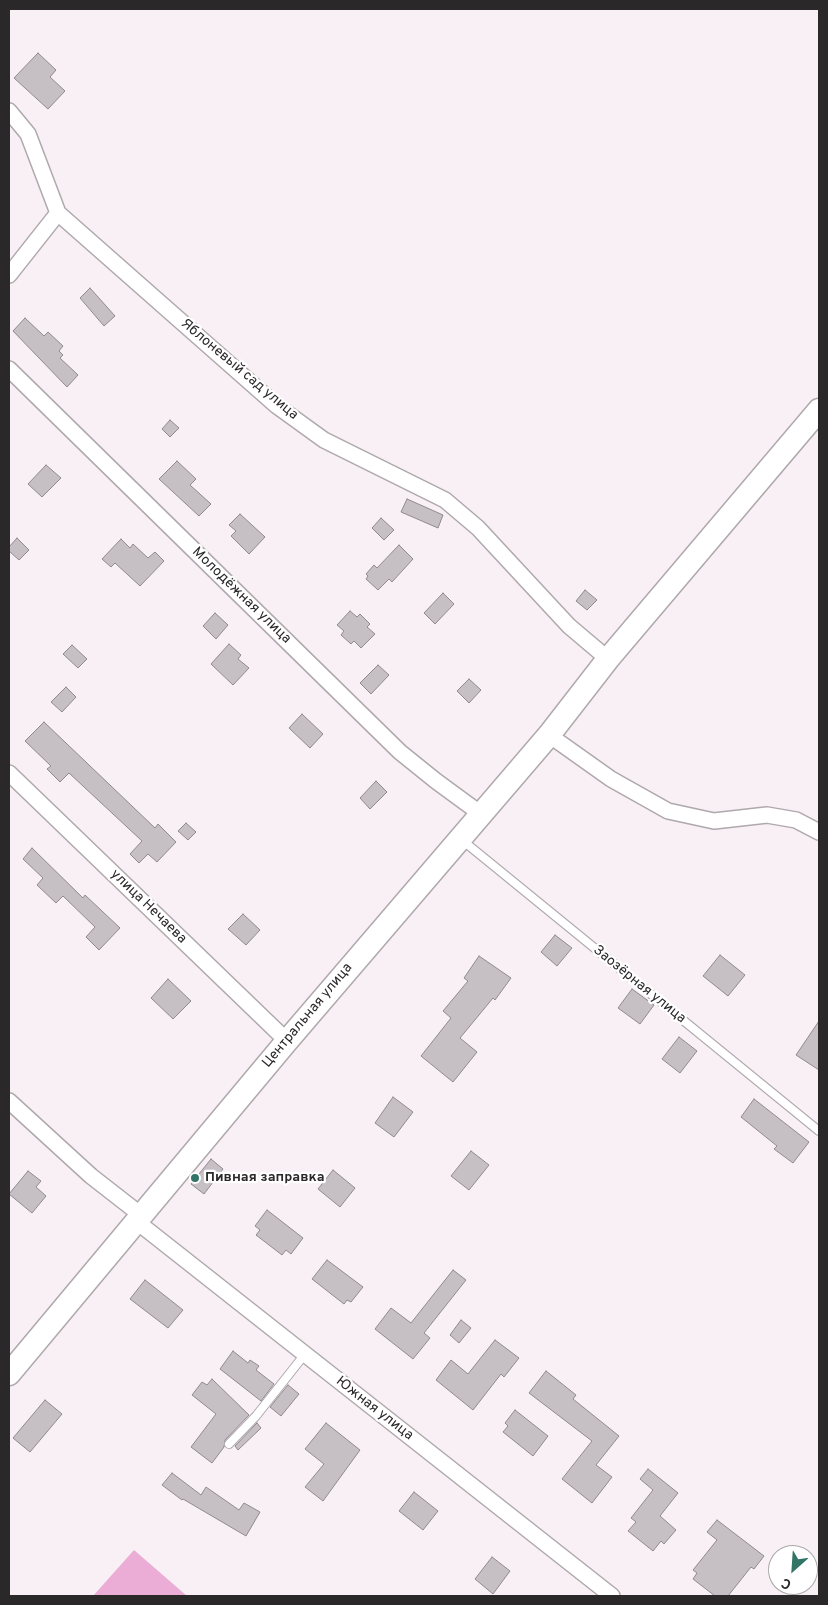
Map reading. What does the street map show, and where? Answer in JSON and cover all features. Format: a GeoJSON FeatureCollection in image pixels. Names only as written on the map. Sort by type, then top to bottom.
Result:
{"type":"FeatureCollection","features":[{"type":"Feature","properties":{"kind":"street","name":"Яблоневый сад улица"},"geometry":{"type":"LineString","coordinates":[[9,111],[28,134],[58,213],[277,406],[324,440],[445,500],[478,528],[569,626],[608,659]]}},
{"type":"Feature","properties":{"kind":"street"},"geometry":{"type":"LineString","coordinates":[[9,274],[58,213]]}},
{"type":"Feature","properties":{"kind":"street","name":"Молодёжная улица"},"geometry":{"type":"LineString","coordinates":[[9,369],[400,752],[481,814]]}},
{"type":"Feature","properties":{"kind":"street","name":"Центральная улица"},"geometry":{"type":"LineString","coordinates":[[9,1374],[287,1041],[549,734],[608,659],[819,410]]}},
{"type":"Feature","properties":{"kind":"street"},"geometry":{"type":"LineString","coordinates":[[549,734],[611,779],[668,811],[714,821],[767,815],[796,820],[819,832]]}},
{"type":"Feature","properties":{"kind":"street","name":"улица Нечаева"},"geometry":{"type":"LineString","coordinates":[[9,773],[287,1041]]}},
{"type":"Feature","properties":{"kind":"street","name":"Южная улица"},"geometry":{"type":"LineString","coordinates":[[9,1101],[139,1218],[305,1354],[612,1596]]}},
{"type":"Feature","properties":{"kind":"lane","name":"Заозёрная улица"},"geometry":{"type":"LineString","coordinates":[[460,838],[819,1131]]}},
{"type":"Feature","properties":{"kind":"lane"},"geometry":{"type":"LineString","coordinates":[[228,1444],[256,1416],[305,1354]]}},
{"type":"Feature","properties":{"kind":"shaded area"},"geometry":{"type":"Polygon","coordinates":[[[134,1550],[187,1596],[93,1596],[134,1550]]]}},
{"type":"Feature","properties":{"kind":"building"},"geometry":{"type":"Polygon","coordinates":[[[38,53],[56,70],[50,77],[65,91],[48,109],[14,78],[38,53]]]}},
{"type":"Feature","properties":{"kind":"building"},"geometry":{"type":"Polygon","coordinates":[[[90,288],[115,316],[104,326],[80,298],[90,288]]]}},
{"type":"Feature","properties":{"kind":"building"},"geometry":{"type":"Polygon","coordinates":[[[25,318],[44,336],[48,332],[63,346],[59,351],[63,355],[60,358],[78,375],[67,387],[13,331],[25,318]]]}},
{"type":"Feature","properties":{"kind":"building"},"geometry":{"type":"Polygon","coordinates":[[[170,420],[179,428],[170,437],[162,429],[170,420]]]}},
{"type":"Feature","properties":{"kind":"building"},"geometry":{"type":"Polygon","coordinates":[[[177,461],[196,479],[190,485],[211,504],[199,516],[159,479],[177,461]]]}},
{"type":"Feature","properties":{"kind":"building"},"geometry":{"type":"Polygon","coordinates":[[[46,465],[61,478],[42,497],[28,484],[46,465]]]}},
{"type":"Feature","properties":{"kind":"building"},"geometry":{"type":"Polygon","coordinates":[[[407,499],[443,515],[438,528],[401,512],[407,499]]]}},
{"type":"Feature","properties":{"kind":"building"},"geometry":{"type":"Polygon","coordinates":[[[240,514],[265,537],[249,554],[231,536],[236,531],[229,525],[240,514]]]}},
{"type":"Feature","properties":{"kind":"building"},"geometry":{"type":"Polygon","coordinates":[[[381,518],[394,530],[384,540],[372,528],[381,518]]]}},
{"type":"Feature","properties":{"kind":"building"},"geometry":{"type":"Polygon","coordinates":[[[17,538],[29,550],[19,560],[9,551],[9,547],[17,538]]]}},
{"type":"Feature","properties":{"kind":"building"},"geometry":{"type":"Polygon","coordinates":[[[121,539],[130,548],[133,544],[148,558],[155,552],[164,561],[140,586],[115,563],[111,567],[102,559],[121,539]]]}},
{"type":"Feature","properties":{"kind":"building"},"geometry":{"type":"Polygon","coordinates":[[[399,545],[413,559],[392,582],[389,579],[378,590],[366,579],[368,576],[366,574],[374,565],[377,568],[399,545]]]}},
{"type":"Feature","properties":{"kind":"building"},"geometry":{"type":"Polygon","coordinates":[[[585,590],[597,600],[587,610],[576,601],[585,590]]]}},
{"type":"Feature","properties":{"kind":"building"},"geometry":{"type":"Polygon","coordinates":[[[443,593],[454,604],[435,624],[424,613],[443,593]]]}},
{"type":"Feature","properties":{"kind":"building"},"geometry":{"type":"Polygon","coordinates":[[[350,611],[357,617],[360,614],[370,624],[367,627],[375,634],[361,648],[354,641],[351,644],[341,635],[344,631],[337,625],[350,611]]]}},
{"type":"Feature","properties":{"kind":"building"},"geometry":{"type":"Polygon","coordinates":[[[215,613],[228,625],[216,639],[203,626],[215,613]]]}},
{"type":"Feature","properties":{"kind":"building"},"geometry":{"type":"Polygon","coordinates":[[[229,644],[241,655],[238,659],[249,668],[233,685],[211,664],[229,644]]]}},
{"type":"Feature","properties":{"kind":"building"},"geometry":{"type":"Polygon","coordinates":[[[72,645],[87,659],[78,668],[63,654],[72,645]]]}},
{"type":"Feature","properties":{"kind":"building"},"geometry":{"type":"Polygon","coordinates":[[[378,665],[389,675],[371,694],[360,683],[378,665]]]}},
{"type":"Feature","properties":{"kind":"building"},"geometry":{"type":"Polygon","coordinates":[[[469,679],[481,690],[469,703],[457,691],[469,679]]]}},
{"type":"Feature","properties":{"kind":"building"},"geometry":{"type":"Polygon","coordinates":[[[66,687],[76,697],[62,712],[51,702],[66,687]]]}},
{"type":"Feature","properties":{"kind":"building"},"geometry":{"type":"Polygon","coordinates":[[[302,714],[323,734],[310,748],[289,728],[302,714]]]}},
{"type":"Feature","properties":{"kind":"building"},"geometry":{"type":"Polygon","coordinates":[[[44,722],[155,828],[158,824],[176,842],[157,862],[148,854],[139,863],[130,854],[142,841],[69,773],[60,782],[47,769],[51,766],[25,741],[44,722]]]}},
{"type":"Feature","properties":{"kind":"building"},"geometry":{"type":"Polygon","coordinates":[[[376,781],[387,792],[370,809],[360,798],[376,781]]]}},
{"type":"Feature","properties":{"kind":"building"},"geometry":{"type":"Polygon","coordinates":[[[186,823],[196,832],[188,840],[178,831],[186,823]]]}},
{"type":"Feature","properties":{"kind":"building"},"geometry":{"type":"Polygon","coordinates":[[[32,848],[83,898],[85,895],[120,928],[99,950],[86,937],[95,927],[63,896],[56,903],[37,885],[43,878],[23,859],[32,848]]]}},
{"type":"Feature","properties":{"kind":"building"},"geometry":{"type":"Polygon","coordinates":[[[243,914],[260,930],[246,945],[228,929],[243,914]]]}},
{"type":"Feature","properties":{"kind":"building"},"geometry":{"type":"Polygon","coordinates":[[[555,935],[572,948],[557,966],[541,952],[555,935]]]}},
{"type":"Feature","properties":{"kind":"building"},"geometry":{"type":"Polygon","coordinates":[[[720,955],[745,975],[728,996],[703,976],[720,955]]]}},
{"type":"Feature","properties":{"kind":"building"},"geometry":{"type":"Polygon","coordinates":[[[479,956],[511,978],[495,1000],[493,998],[460,1038],[477,1052],[453,1082],[421,1056],[451,1018],[443,1011],[468,981],[464,978],[479,956]]]}},
{"type":"Feature","properties":{"kind":"building"},"geometry":{"type":"Polygon","coordinates":[[[168,979],[191,1001],[173,1019],[151,998],[168,979]]]}},
{"type":"Feature","properties":{"kind":"building"},"geometry":{"type":"Polygon","coordinates":[[[632,989],[654,1005],[640,1024],[618,1008],[632,989]]]}},
{"type":"Feature","properties":{"kind":"building"},"geometry":{"type":"Polygon","coordinates":[[[819,1021],[819,1070],[796,1055],[819,1021]]]}},
{"type":"Feature","properties":{"kind":"building"},"geometry":{"type":"Polygon","coordinates":[[[679,1037],[697,1051],[680,1073],[662,1059],[679,1037]]]}},
{"type":"Feature","properties":{"kind":"building"},"geometry":{"type":"Polygon","coordinates":[[[393,1097],[413,1112],[394,1137],[375,1123],[393,1097]]]}},
{"type":"Feature","properties":{"kind":"building"},"geometry":{"type":"Polygon","coordinates":[[[754,1099],[809,1142],[793,1163],[774,1149],[777,1146],[741,1117],[754,1099]]]}},
{"type":"Feature","properties":{"kind":"building"},"geometry":{"type":"Polygon","coordinates":[[[471,1151],[489,1165],[469,1190],[451,1176],[471,1151]]]}},
{"type":"Feature","properties":{"kind":"building"},"geometry":{"type":"Polygon","coordinates":[[[211,1159],[223,1169],[204,1194],[191,1184],[211,1159]]]}},
{"type":"Feature","properties":{"kind":"building"},"geometry":{"type":"Polygon","coordinates":[[[333,1170],[355,1188],[340,1207],[318,1189],[333,1170]]]}},
{"type":"Feature","properties":{"kind":"building"},"geometry":{"type":"Polygon","coordinates":[[[28,1171],[41,1181],[36,1187],[46,1196],[32,1213],[9,1194],[28,1171]]]}},
{"type":"Feature","properties":{"kind":"building"},"geometry":{"type":"Polygon","coordinates":[[[267,1210],[303,1238],[291,1254],[286,1250],[282,1255],[256,1235],[260,1230],[255,1226],[267,1210]]]}},
{"type":"Feature","properties":{"kind":"building"},"geometry":{"type":"Polygon","coordinates":[[[327,1260],[363,1287],[351,1302],[347,1300],[344,1304],[312,1279],[327,1260]]]}},
{"type":"Feature","properties":{"kind":"building"},"geometry":{"type":"Polygon","coordinates":[[[453,1270],[466,1280],[424,1333],[430,1338],[413,1359],[375,1329],[391,1308],[411,1323],[453,1270]]]}},
{"type":"Feature","properties":{"kind":"building"},"geometry":{"type":"Polygon","coordinates":[[[145,1280],[183,1310],[168,1328],[130,1299],[145,1280]]]}},
{"type":"Feature","properties":{"kind":"building"},"geometry":{"type":"Polygon","coordinates":[[[461,1320],[471,1328],[459,1343],[450,1335],[461,1320]]]}},
{"type":"Feature","properties":{"kind":"building"},"geometry":{"type":"Polygon","coordinates":[[[495,1340],[519,1358],[504,1377],[501,1374],[473,1410],[436,1380],[451,1360],[468,1374],[495,1340]]]}},
{"type":"Feature","properties":{"kind":"building"},"geometry":{"type":"Polygon","coordinates":[[[233,1351],[248,1363],[250,1360],[259,1366],[256,1370],[274,1384],[261,1401],[220,1369],[233,1351]]]}},
{"type":"Feature","properties":{"kind":"building"},"geometry":{"type":"Polygon","coordinates":[[[546,1371],[576,1395],[573,1399],[619,1436],[596,1465],[612,1477],[592,1503],[562,1479],[592,1441],[529,1393],[546,1371]]]}},
{"type":"Feature","properties":{"kind":"building"},"geometry":{"type":"Polygon","coordinates":[[[212,1379],[249,1415],[225,1440],[224,1447],[212,1463],[191,1447],[216,1414],[192,1395],[202,1382],[207,1385],[212,1379]]]}},
{"type":"Feature","properties":{"kind":"building"},"geometry":{"type":"Polygon","coordinates":[[[288,1385],[299,1394],[281,1416],[270,1407],[288,1385]]]}},
{"type":"Feature","properties":{"kind":"building"},"geometry":{"type":"Polygon","coordinates":[[[45,1400],[62,1414],[30,1452],[13,1438],[45,1400]]]}},
{"type":"Feature","properties":{"kind":"building"},"geometry":{"type":"Polygon","coordinates":[[[515,1410],[548,1436],[533,1456],[503,1432],[508,1426],[505,1423],[515,1410]]]}},
{"type":"Feature","properties":{"kind":"building"},"geometry":{"type":"Polygon","coordinates":[[[257,1423],[261,1428],[238,1450],[235,1446],[257,1423]]]}},
{"type":"Feature","properties":{"kind":"building"},"geometry":{"type":"Polygon","coordinates":[[[326,1423],[360,1450],[323,1501],[305,1487],[324,1464],[305,1449],[326,1423]]]}},
{"type":"Feature","properties":{"kind":"building"},"geometry":{"type":"Polygon","coordinates":[[[648,1469],[678,1493],[660,1516],[676,1530],[664,1544],[661,1541],[653,1551],[628,1531],[636,1522],[631,1518],[653,1490],[640,1479],[648,1469]]]}},
{"type":"Feature","properties":{"kind":"building"},"geometry":{"type":"Polygon","coordinates":[[[172,1473],[201,1495],[206,1487],[239,1510],[244,1503],[260,1512],[246,1536],[182,1500],[162,1485],[172,1473]]]}},
{"type":"Feature","properties":{"kind":"building"},"geometry":{"type":"Polygon","coordinates":[[[414,1492],[438,1511],[423,1530],[399,1511],[414,1492]]]}},
{"type":"Feature","properties":{"kind":"building"},"geometry":{"type":"Polygon","coordinates":[[[717,1520],[764,1556],[754,1569],[751,1567],[728,1596],[715,1596],[693,1579],[697,1573],[693,1570],[717,1540],[707,1532],[717,1520]]]}},
{"type":"Feature","properties":{"kind":"building"},"geometry":{"type":"Polygon","coordinates":[[[492,1557],[510,1571],[493,1594],[475,1579],[492,1557]]]}},
{"type":"Feature","properties":{"kind":"place","name":"Пивная заправка"},"geometry":{"type":"Point","coordinates":[195,1178]}}]}
